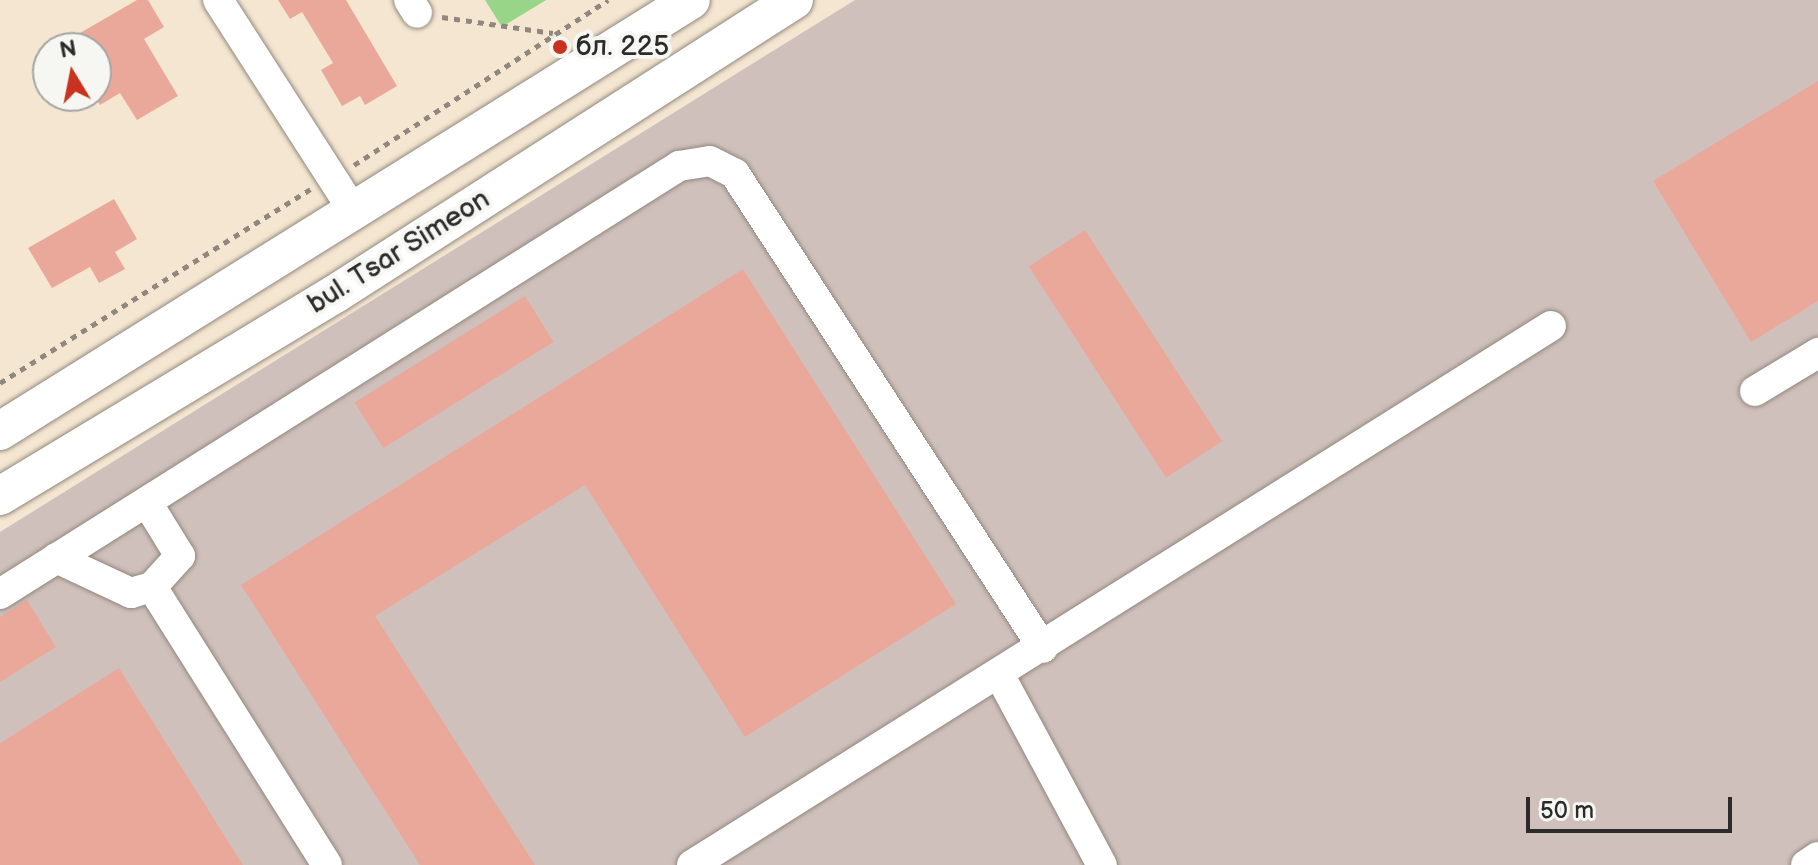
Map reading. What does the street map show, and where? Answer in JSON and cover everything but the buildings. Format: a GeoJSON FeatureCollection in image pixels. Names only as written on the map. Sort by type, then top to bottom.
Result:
{"type":"FeatureCollection","features":[{"type":"Feature","properties":{"kind":"main road","name":"bul. Tsar Simeon"},"geometry":{"type":"LineString","coordinates":[[0,431],[691,0]]}},
{"type":"Feature","properties":{"kind":"main road","name":"bul. Tsar Simeon"},"geometry":{"type":"LineString","coordinates":[[0,496],[335,294],[794,0]]}},
{"type":"Feature","properties":{"kind":"street"},"geometry":{"type":"LineString","coordinates":[[218,0],[354,212]]}},
{"type":"Feature","properties":{"kind":"street"},"geometry":{"type":"LineString","coordinates":[[0,594],[148,504],[679,166],[710,161],[735,174],[1043,648]]}},
{"type":"Feature","properties":{"kind":"street"},"geometry":{"type":"LineString","coordinates":[[692,865],[1043,648],[1551,326]]}},
{"type":"Feature","properties":{"kind":"street"},"geometry":{"type":"LineString","coordinates":[[1755,391],[1818,353]]}},
{"type":"Feature","properties":{"kind":"street"},"geometry":{"type":"LineString","coordinates":[[56,558],[131,593],[152,587],[180,556],[148,504]]}},
{"type":"Feature","properties":{"kind":"street"},"geometry":{"type":"LineString","coordinates":[[152,587],[327,865]]}},
{"type":"Feature","properties":{"kind":"street"},"geometry":{"type":"LineString","coordinates":[[999,674],[1102,865]]}},
{"type":"Feature","properties":{"kind":"street"},"geometry":{"type":"LineString","coordinates":[[1806,865],[1818,857]]}},
{"type":"Feature","properties":{"kind":"path"},"geometry":{"type":"LineString","coordinates":[[358,163],[608,0]]}},
{"type":"Feature","properties":{"kind":"path"},"geometry":{"type":"LineString","coordinates":[[413,6],[553,33]]}},
{"type":"Feature","properties":{"kind":"path"},"geometry":{"type":"LineString","coordinates":[[0,383],[302,194]]}},
{"type":"Feature","properties":{"kind":"shaded area"},"geometry":{"type":"Polygon","coordinates":[[[855,0],[1818,0],[1818,865],[0,865],[0,532],[855,0]]]}},
{"type":"Feature","properties":{"kind":"green space"},"geometry":{"type":"Polygon","coordinates":[[[485,0],[546,0],[502,27],[485,0]]]}},
{"type":"Feature","properties":{"kind":"place","name":"бл. 225"},"geometry":{"type":"Point","coordinates":[560,47]}}]}
